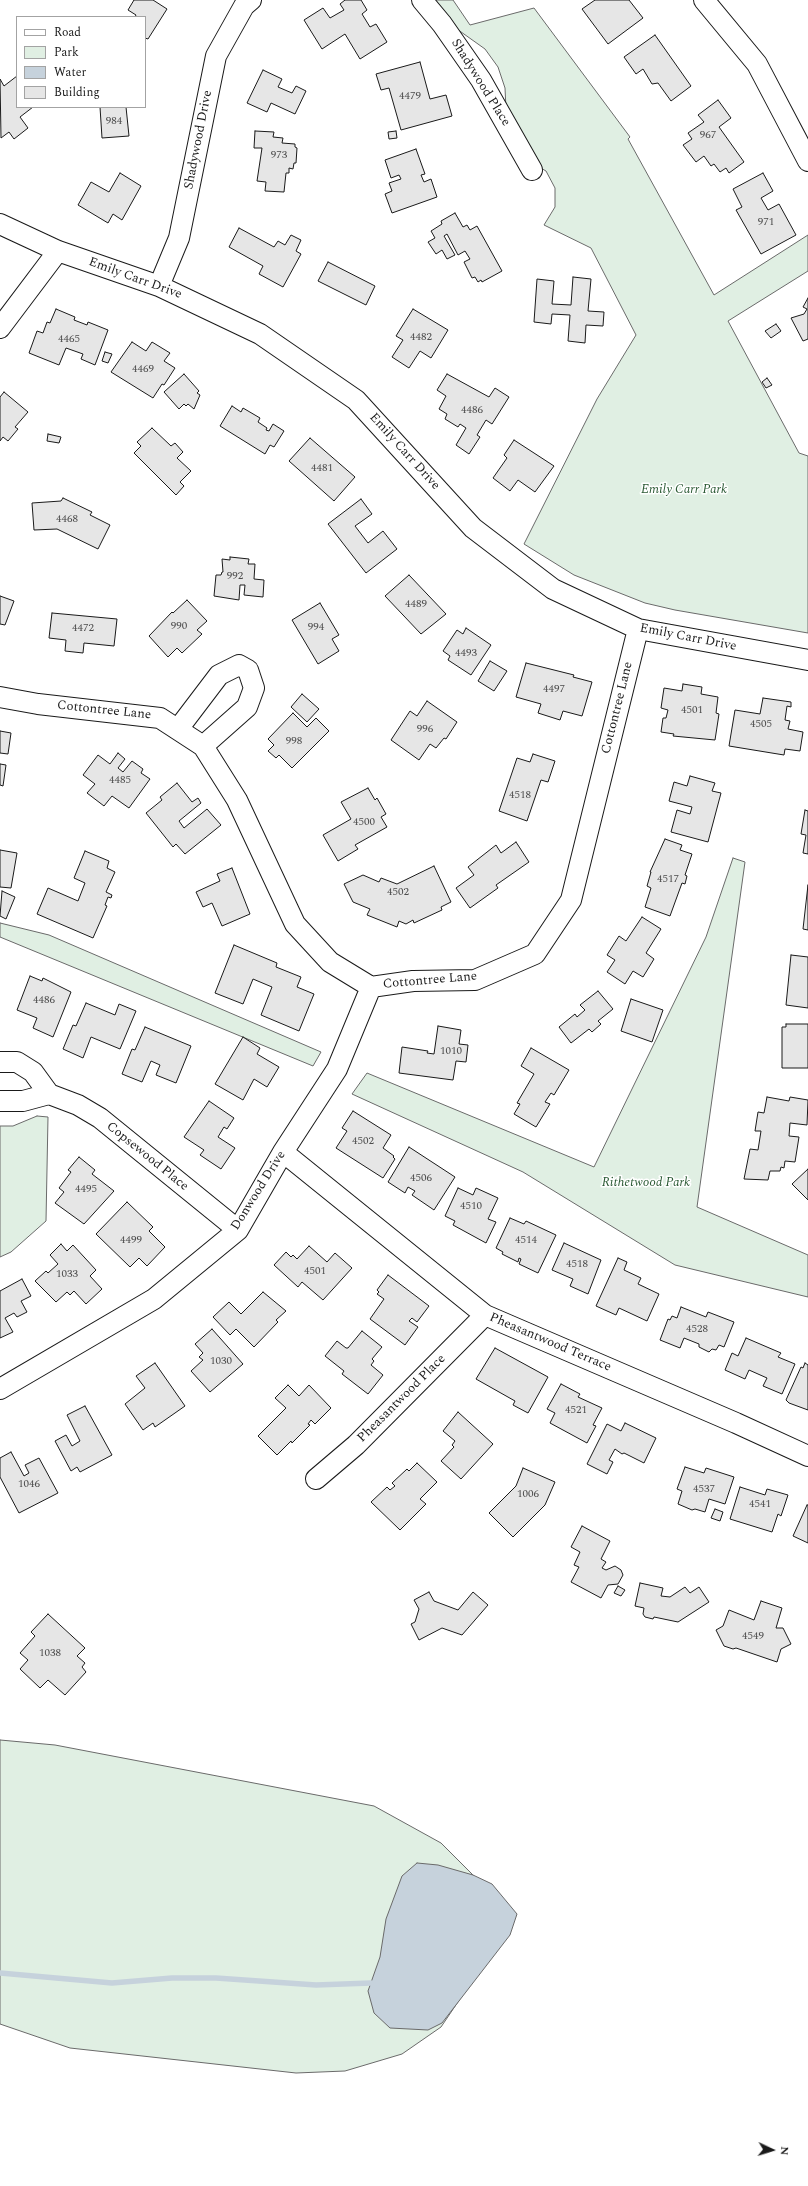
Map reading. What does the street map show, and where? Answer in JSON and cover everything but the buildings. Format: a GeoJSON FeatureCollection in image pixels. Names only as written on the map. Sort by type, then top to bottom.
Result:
{"type":"FeatureCollection","features":[{"type":"Feature","properties":{"kind":"street","name":"Shadywood Drive"},"geometry":{"type":"LineString","coordinates":[[159,286],[179,238],[216,56],[244,6],[251,0]]}},
{"type":"Feature","properties":{"kind":"street","name":"Shadywood Place"},"geometry":{"type":"LineString","coordinates":[[422,0],[442,24],[481,80],[532,170]]}},
{"type":"Feature","properties":{"kind":"street"},"geometry":{"type":"LineString","coordinates":[[704,0],[757,64],[808,161]]}},
{"type":"Feature","properties":{"kind":"street","name":"Emily Carr Drive"},"geometry":{"type":"LineString","coordinates":[[0,224],[58,251],[159,286],[260,334],[356,400],[473,528],[553,589],[638,629],[808,660]]}},
{"type":"Feature","properties":{"kind":"street"},"geometry":{"type":"LineString","coordinates":[[0,328],[58,251]]}},
{"type":"Feature","properties":{"kind":"street","name":"Cottontree Lane"},"geometry":{"type":"LineString","coordinates":[[0,697],[38,704],[160,718],[203,746],[237,800],[295,924],[330,962],[371,987],[413,981],[475,980],[535,954],[572,900],[638,629]]}},
{"type":"Feature","properties":{"kind":"street"},"geometry":{"type":"LineString","coordinates":[[178,729],[219,675],[239,665],[248,670],[254,688],[247,707],[203,746]]}},
{"type":"Feature","properties":{"kind":"street","name":"Donwood Drive"},"geometry":{"type":"LineString","coordinates":[[0,1389],[154,1299],[238,1230],[283,1152],[337,1069],[371,987]]}},
{"type":"Feature","properties":{"kind":"street"},"geometry":{"type":"LineString","coordinates":[[0,1062],[17,1062],[32,1072],[49,1094],[23,1101],[0,1101]]}},
{"type":"Feature","properties":{"kind":"street","name":"Copsewood Place"},"geometry":{"type":"LineString","coordinates":[[49,1094],[78,1105],[100,1118],[238,1230]]}},
{"type":"Feature","properties":{"kind":"street","name":"Pheasantwood Terrace"},"geometry":{"type":"LineString","coordinates":[[283,1152],[485,1315],[736,1423],[808,1456]]}},
{"type":"Feature","properties":{"kind":"street","name":"Pheasantwood Place"},"geometry":{"type":"LineString","coordinates":[[316,1478],[356,1445],[485,1315]]}},
{"type":"Feature","properties":{"kind":"green space","name":"Emily Carr Park"},"geometry":{"type":"Polygon","coordinates":[[[421,0],[453,0],[470,25],[534,8],[630,137],[628,139],[714,295],[808,235],[808,271],[728,321],[799,453],[808,456],[808,633],[675,610],[645,603],[574,575],[524,544],[597,399],[636,335],[591,248],[544,225],[555,207],[555,188],[546,171],[539,167],[507,130],[505,88],[498,67],[485,49],[433,12],[421,0]]]}},
{"type":"Feature","properties":{"kind":"green space","name":"Rithetwood Park"},"geometry":{"type":"Polygon","coordinates":[[[733,858],[745,862],[697,1207],[808,1255],[808,1297],[675,1265],[523,1172],[352,1094],[367,1073],[594,1167],[706,937],[733,858]]]}},
{"type":"Feature","properties":{"kind":"green space"},"geometry":{"type":"Polygon","coordinates":[[[0,923],[49,935],[321,1052],[313,1066],[0,937],[0,923]]]}},
{"type":"Feature","properties":{"kind":"green space"},"geometry":{"type":"Polygon","coordinates":[[[37,1116],[48,1117],[46,1221],[11,1252],[0,1257],[0,1126],[13,1126],[37,1116]]]}},
{"type":"Feature","properties":{"kind":"green space"},"geometry":{"type":"Polygon","coordinates":[[[0,1740],[55,1745],[374,1806],[441,1843],[489,1891],[487,1959],[441,2027],[402,2054],[345,2071],[296,2073],[70,2048],[0,2024],[0,1740]]]}},
{"type":"Feature","properties":{"kind":"water"},"geometry":{"type":"Polygon","coordinates":[[[417,1863],[438,1865],[473,1875],[492,1884],[517,1914],[510,1935],[442,2023],[428,2030],[390,2028],[374,2013],[368,1991],[380,1957],[386,1919],[402,1876],[417,1863]]]}},
{"type":"Feature","properties":{"kind":"waterway"},"geometry":{"type":"LineString","coordinates":[[0,1973],[112,1983],[172,1978],[216,1978],[316,1985],[371,1983]]}}]}
